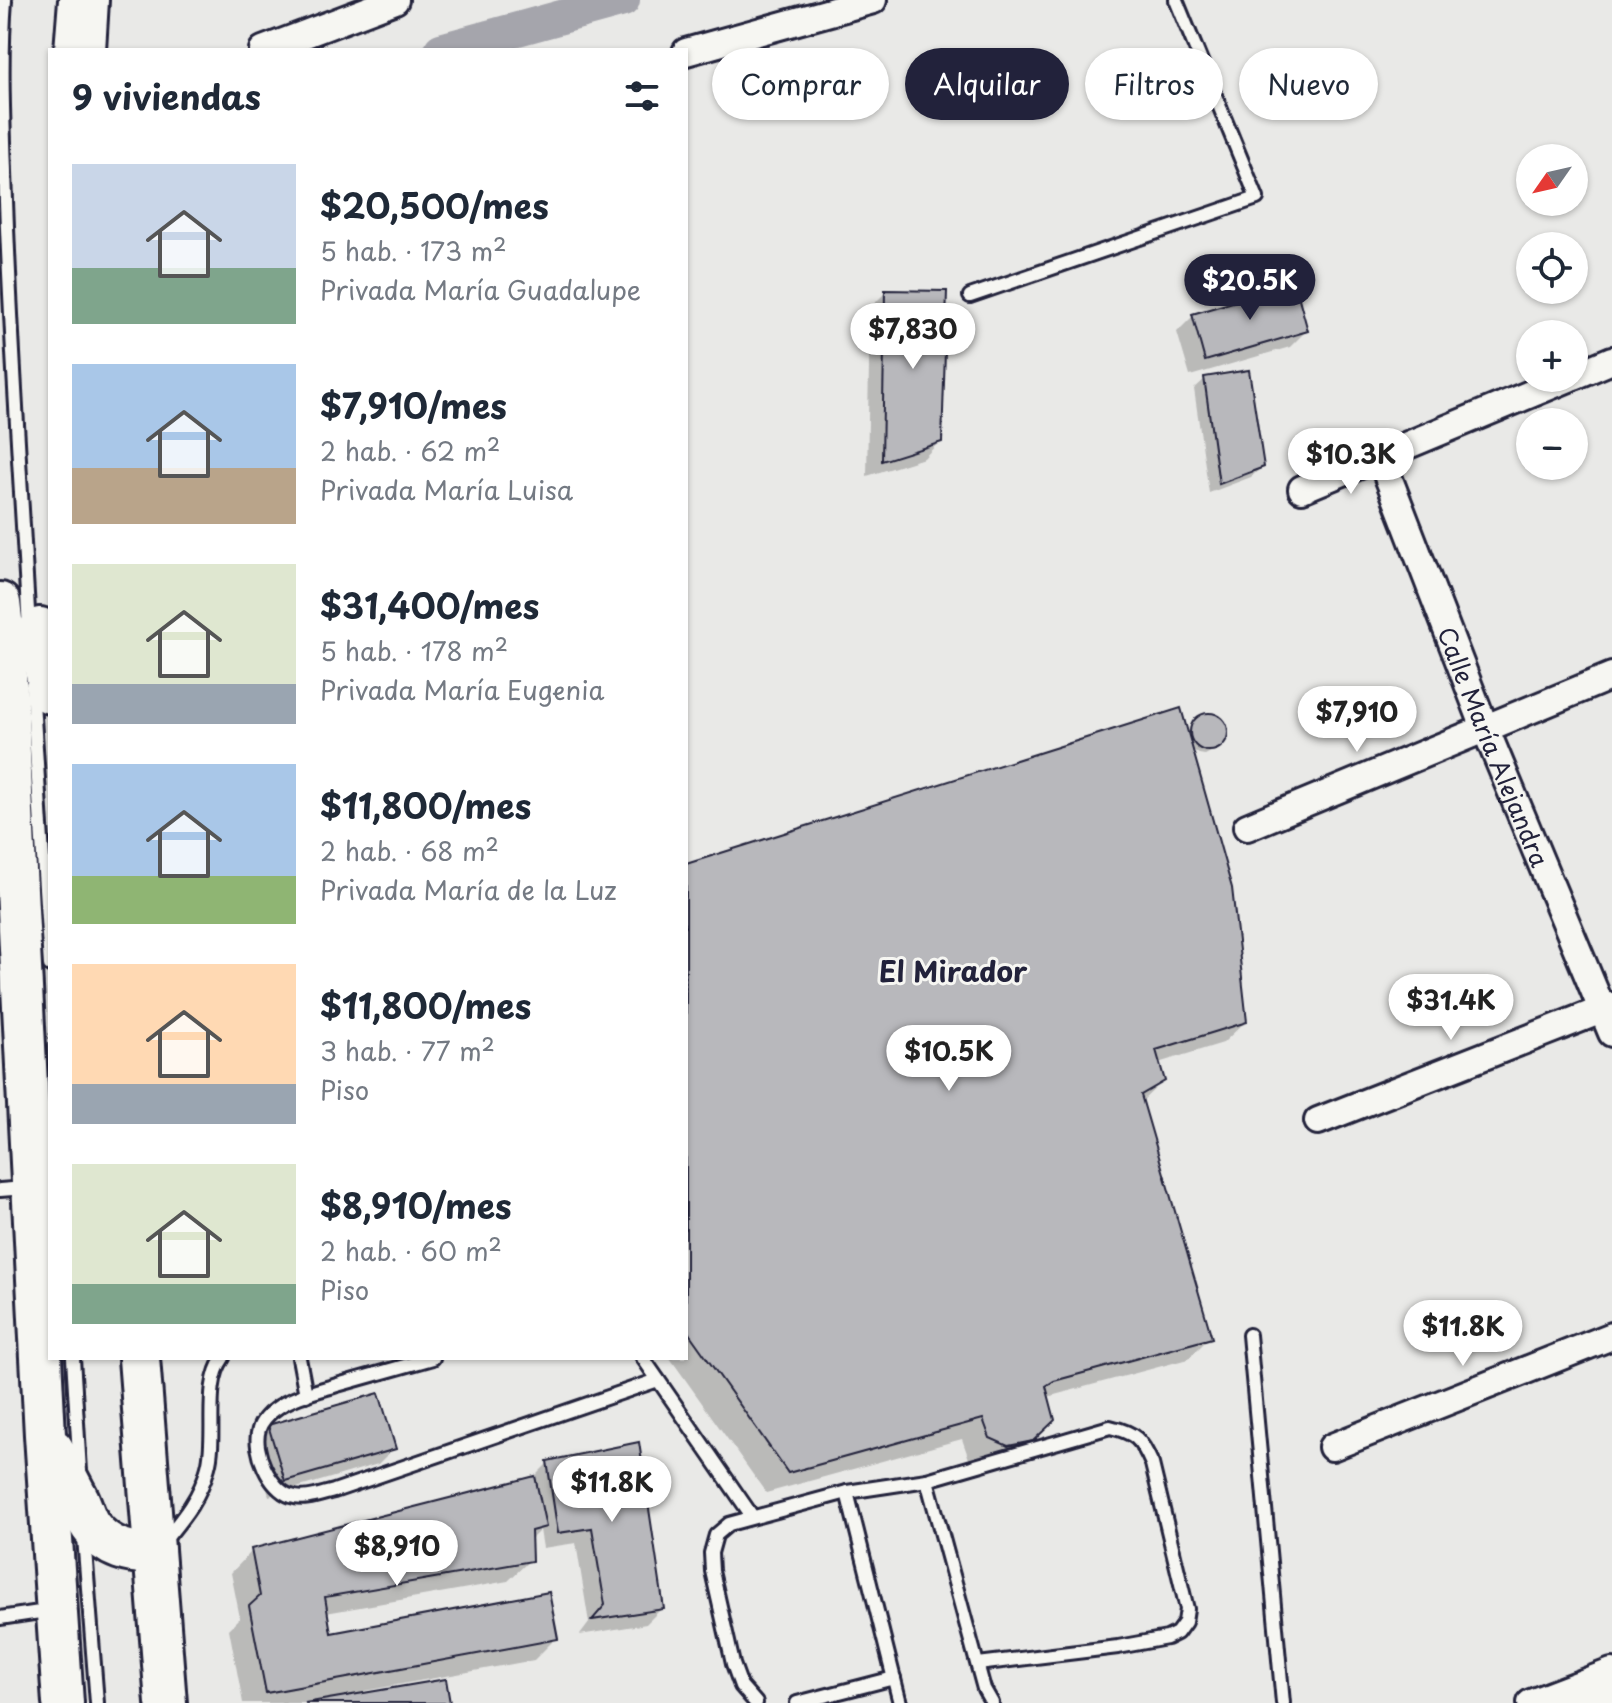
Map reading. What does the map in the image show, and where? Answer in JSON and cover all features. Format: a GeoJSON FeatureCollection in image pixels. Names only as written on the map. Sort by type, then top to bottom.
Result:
{"type":"FeatureCollection","features":[{"type":"Feature","properties":{"kind":"main road"},"geometry":{"type":"LineString","coordinates":[[85,48],[88,0]]}},
{"type":"Feature","properties":{"kind":"main road"},"geometry":{"type":"LineString","coordinates":[[21,627],[31,689],[16,1189],[45,1435],[63,1703]]}},
{"type":"Feature","properties":{"kind":"main road"},"geometry":{"type":"LineString","coordinates":[[139,1360],[142,1553],[166,1703]]}},
{"type":"Feature","properties":{"kind":"main road"},"geometry":{"type":"LineString","coordinates":[[45,1435],[91,1527],[122,1550],[142,1553]]}},
{"type":"Feature","properties":{"kind":"main road"},"geometry":{"type":"LineString","coordinates":[[1584,1703],[1612,1690]]}},
{"type":"Feature","properties":{"kind":"street"},"geometry":{"type":"LineString","coordinates":[[268,48],[395,0]]}},
{"type":"Feature","properties":{"kind":"street"},"geometry":{"type":"LineString","coordinates":[[688,51],[873,0]]}},
{"type":"Feature","properties":{"kind":"street"},"geometry":{"type":"LineString","coordinates":[[1588,370],[1612,360]]}},
{"type":"Feature","properties":{"kind":"street"},"geometry":{"type":"LineString","coordinates":[[1302,489],[1535,392]]}},
{"type":"Feature","properties":{"kind":"street","name":"Calle María Alejandra"},"geometry":{"type":"LineString","coordinates":[[1380,456],[1485,728],[1609,1017]]}},
{"type":"Feature","properties":{"kind":"street"},"geometry":{"type":"LineString","coordinates":[[1247,827],[1612,676]]}},
{"type":"Feature","properties":{"kind":"street"},"geometry":{"type":"LineString","coordinates":[[1318,1121],[1609,1017]]}},
{"type":"Feature","properties":{"kind":"street"},"geometry":{"type":"LineString","coordinates":[[1332,1447],[1612,1336]]}},
{"type":"Feature","properties":{"kind":"street"},"geometry":{"type":"LineString","coordinates":[[1531,1703],[1612,1672]]}},
{"type":"Feature","properties":{"kind":"lane"},"geometry":{"type":"LineString","coordinates":[[5,0],[2,26],[3,110],[21,627]]}},
{"type":"Feature","properties":{"kind":"lane"},"geometry":{"type":"LineString","coordinates":[[61,48],[65,0]]}},
{"type":"Feature","properties":{"kind":"lane"},"geometry":{"type":"LineString","coordinates":[[970,296],[1257,198],[1176,0]]}},
{"type":"Feature","properties":{"kind":"lane"},"geometry":{"type":"LineString","coordinates":[[31,689],[48,936]]}},
{"type":"Feature","properties":{"kind":"lane"},"geometry":{"type":"LineString","coordinates":[[1249,1335],[1283,1703]]}},
{"type":"Feature","properties":{"kind":"lane"},"geometry":{"type":"LineString","coordinates":[[73,1360],[97,1703]]}},
{"type":"Feature","properties":{"kind":"lane"},"geometry":{"type":"LineString","coordinates":[[142,1553],[186,1515],[200,1491],[209,1465],[212,1400],[217,1366],[222,1360]]}},
{"type":"Feature","properties":{"kind":"lane"},"geometry":{"type":"LineString","coordinates":[[299,1360],[306,1395]]}},
{"type":"Feature","properties":{"kind":"lane"},"geometry":{"type":"LineString","coordinates":[[426,1360],[306,1395],[275,1408],[258,1431],[259,1450],[267,1475],[278,1489],[292,1497],[334,1491],[658,1380]]}},
{"type":"Feature","properties":{"kind":"lane"},"geometry":{"type":"LineString","coordinates":[[644,1360],[752,1516]]}},
{"type":"Feature","properties":{"kind":"lane"},"geometry":{"type":"LineString","coordinates":[[756,1703],[741,1686],[733,1664],[712,1571],[711,1553],[716,1535],[729,1524],[847,1492],[927,1480],[1110,1427],[1129,1431],[1143,1444],[1152,1464],[1187,1609],[1185,1622],[1177,1633],[1167,1638],[978,1664]]}},
{"type":"Feature","properties":{"kind":"lane"},"geometry":{"type":"LineString","coordinates":[[927,1480],[984,1689],[992,1703]]}},
{"type":"Feature","properties":{"kind":"lane"},"geometry":{"type":"LineString","coordinates":[[847,1492],[900,1703]]}},
{"type":"Feature","properties":{"kind":"lane"},"geometry":{"type":"LineString","coordinates":[[0,1618],[56,1610]]}},
{"type":"Feature","properties":{"kind":"lane"},"geometry":{"type":"LineString","coordinates":[[797,1703],[894,1678]]}},
{"type":"Feature","properties":{"kind":"building"},"geometry":{"type":"Polygon","coordinates":[[[1295,284],[1308,331],[1205,361],[1192,314],[1295,284]]]}},
{"type":"Feature","properties":{"kind":"building"},"geometry":{"type":"Polygon","coordinates":[[[885,290],[947,291],[942,442],[882,461],[885,290]]]}},
{"type":"Feature","properties":{"kind":"building"},"geometry":{"type":"Polygon","coordinates":[[[1249,370],[1264,467],[1219,484],[1204,377],[1249,370]]]}},
{"type":"Feature","properties":{"kind":"building"},"geometry":{"type":"Polygon","coordinates":[[[1181,708],[1232,888],[1247,1022],[1156,1050],[1165,1081],[1141,1095],[1212,1338],[1054,1381],[1046,1386],[1055,1420],[1033,1441],[1008,1446],[990,1438],[983,1419],[788,1473],[688,1332],[688,863],[1181,708]]]}},
{"type":"Feature","properties":{"kind":"building"},"geometry":{"type":"Polygon","coordinates":[[[1209,713],[1222,719],[1228,732],[1222,745],[1209,751],[1196,745],[1190,732],[1196,719],[1209,713]]]}},
{"type":"Feature","properties":{"kind":"building"},"geometry":{"type":"Polygon","coordinates":[[[379,1393],[396,1449],[285,1481],[268,1425],[379,1393]]]}},
{"type":"Feature","properties":{"kind":"building"},"geometry":{"type":"Polygon","coordinates":[[[639,1442],[664,1609],[592,1620],[605,1605],[592,1528],[558,1533],[547,1461],[639,1442]]]}},
{"type":"Feature","properties":{"kind":"building"},"geometry":{"type":"Polygon","coordinates":[[[535,1476],[546,1527],[531,1531],[532,1561],[325,1597],[331,1633],[549,1592],[558,1639],[266,1693],[249,1606],[260,1596],[251,1549],[535,1476]]]}},
{"type":"Feature","properties":{"kind":"building"},"geometry":{"type":"Polygon","coordinates":[[[446,1679],[450,1703],[305,1703],[446,1679]]]}},
{"type":"Feature","properties":{"kind":"waterway"},"geometry":{"type":"LineString","coordinates":[[448,48],[623,0]]}},
{"type":"Feature","properties":{"kind":"district","name":"El Mirador"},"geometry":{"type":"Point","coordinates":[953,970]}}]}
